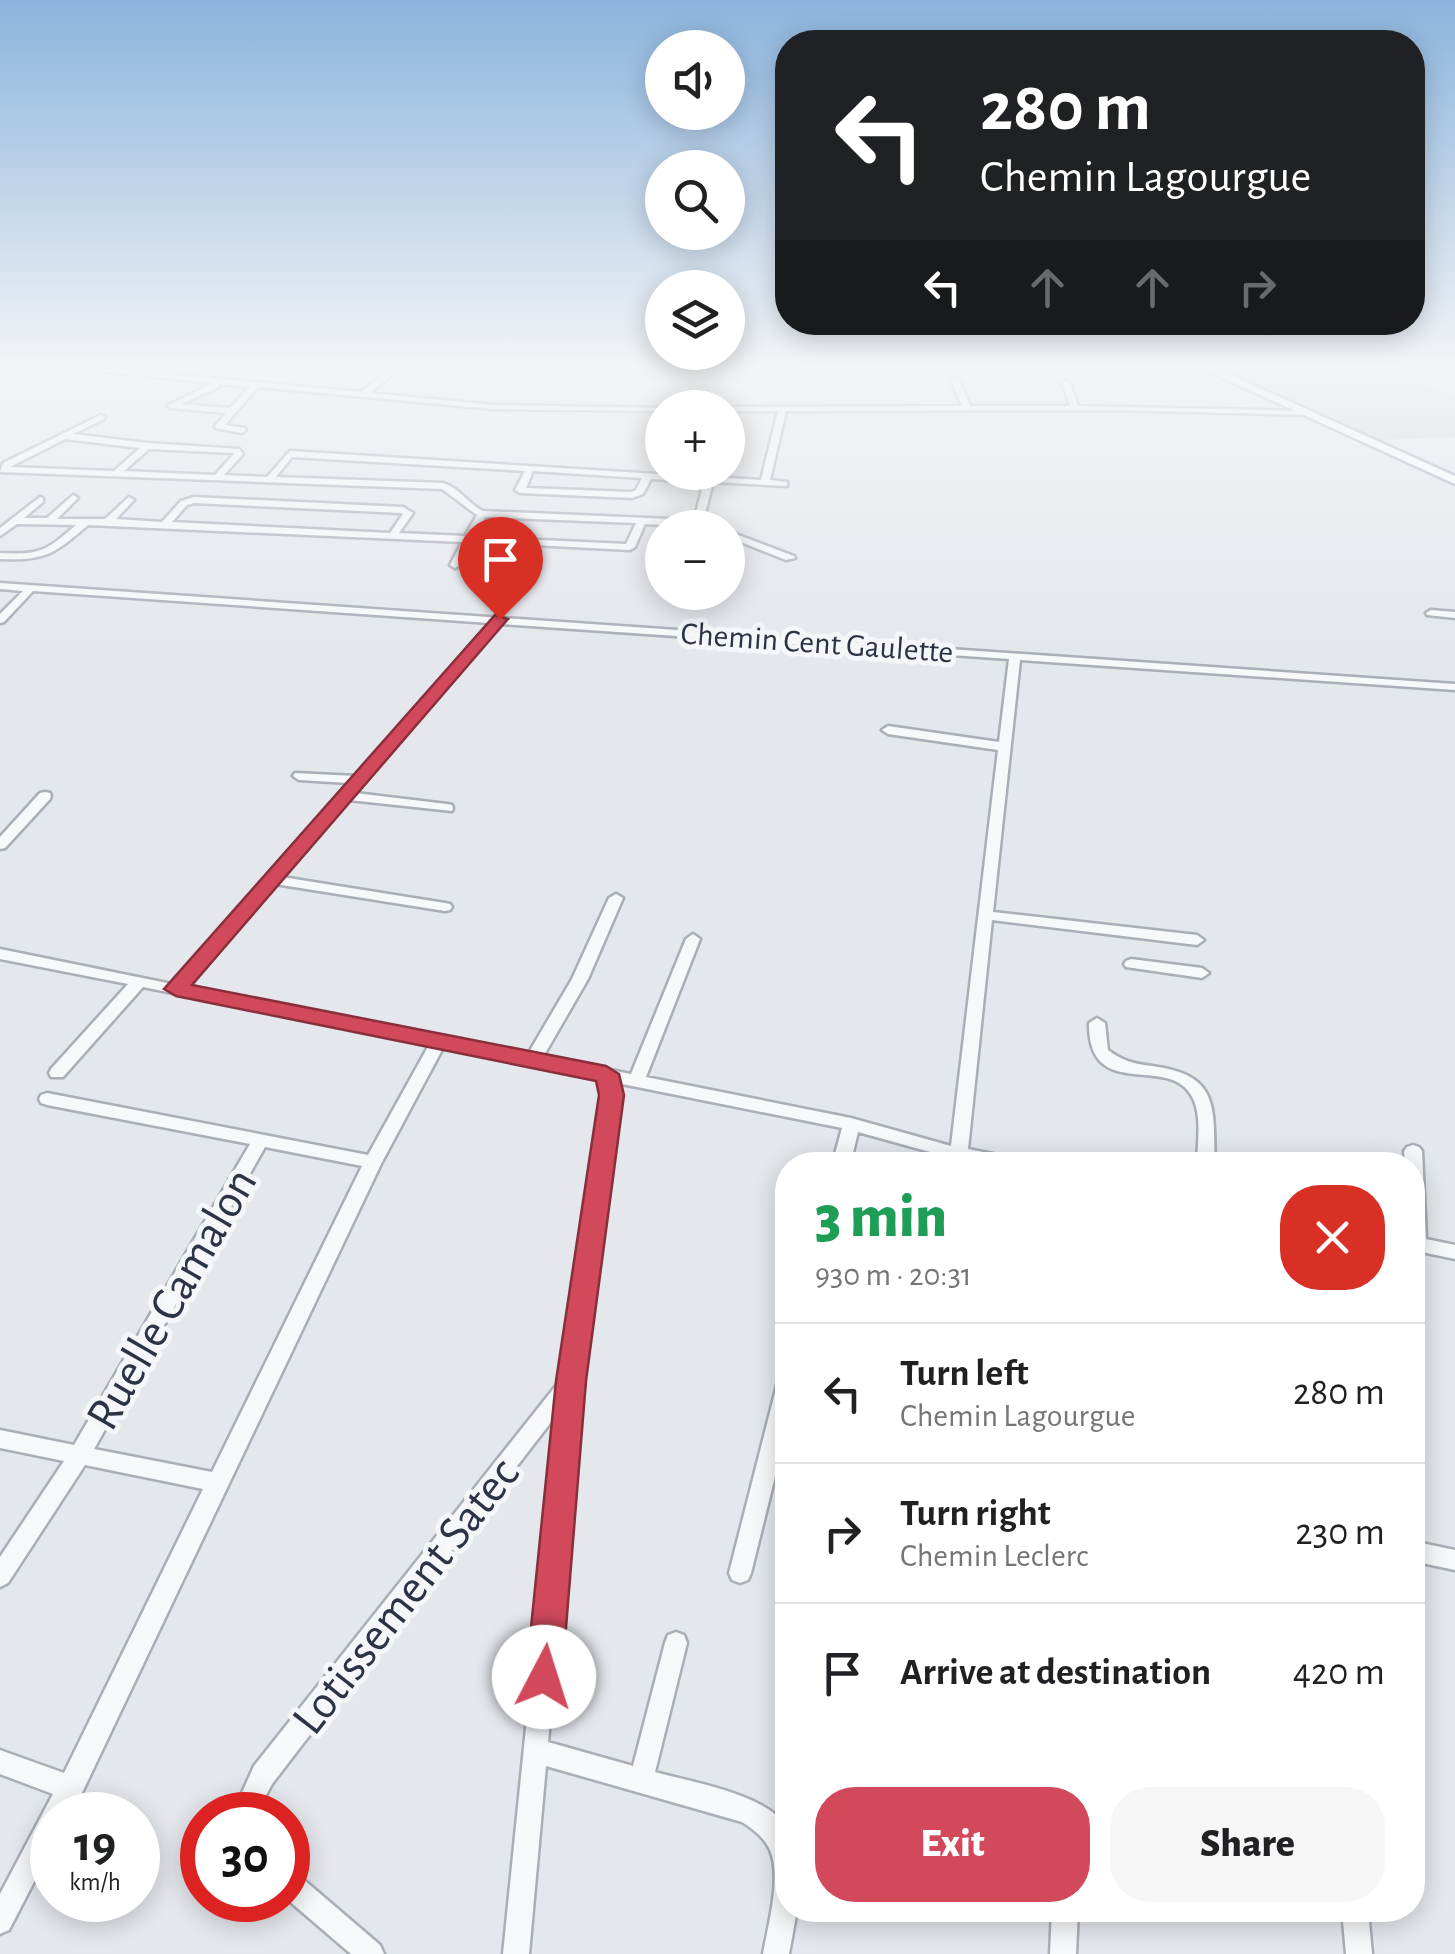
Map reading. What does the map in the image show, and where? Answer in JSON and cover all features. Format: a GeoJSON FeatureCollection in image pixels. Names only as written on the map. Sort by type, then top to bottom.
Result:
{"type":"FeatureCollection","features":[{"type":"Feature","properties":{"kind":"main road"},"geometry":{"type":"LineString","coordinates":[[1411,460],[1455,480]]}},
{"type":"Feature","properties":{"kind":"street"},"geometry":{"type":"LineString","coordinates":[[118,472],[132,460]]}},
{"type":"Feature","properties":{"kind":"street"},"geometry":{"type":"LineString","coordinates":[[218,476],[233,460]]}},
{"type":"Feature","properties":{"kind":"street"},"geometry":{"type":"LineString","coordinates":[[270,478],[285,460]]}},
{"type":"Feature","properties":{"kind":"street"},"geometry":{"type":"LineString","coordinates":[[438,460],[529,471],[645,476]]}},
{"type":"Feature","properties":{"kind":"street"},"geometry":{"type":"LineString","coordinates":[[766,483],[771,460]]}},
{"type":"Feature","properties":{"kind":"street"},"geometry":{"type":"LineString","coordinates":[[444,486],[458,461]]}},
{"type":"Feature","properties":{"kind":"street"},"geometry":{"type":"LineString","coordinates":[[0,468],[444,486],[454,490],[470,510],[482,514],[645,520]]}},
{"type":"Feature","properties":{"kind":"street"},"geometry":{"type":"LineString","coordinates":[[529,471],[520,490],[637,494],[645,481]]}},
{"type":"Feature","properties":{"kind":"street"},"geometry":{"type":"LineString","coordinates":[[745,480],[784,484]]}},
{"type":"Feature","properties":{"kind":"street"},"geometry":{"type":"LineString","coordinates":[[51,519],[73,498]]}},
{"type":"Feature","properties":{"kind":"street"},"geometry":{"type":"LineString","coordinates":[[0,534],[40,500]]}},
{"type":"Feature","properties":{"kind":"street"},"geometry":{"type":"LineString","coordinates":[[108,522],[129,500]]}},
{"type":"Feature","properties":{"kind":"street"},"geometry":{"type":"LineString","coordinates":[[164,524],[184,503],[194,500],[403,510],[408,513],[393,535]]}},
{"type":"Feature","properties":{"kind":"street"},"geometry":{"type":"LineString","coordinates":[[455,565],[482,514]]}},
{"type":"Feature","properties":{"kind":"street"},"geometry":{"type":"LineString","coordinates":[[15,521],[51,519],[630,547],[642,520]]}},
{"type":"Feature","properties":{"kind":"street"},"geometry":{"type":"LineString","coordinates":[[0,556],[34,558],[50,554],[86,521]]}},
{"type":"Feature","properties":{"kind":"street"},"geometry":{"type":"LineString","coordinates":[[745,541],[790,558]]}},
{"type":"Feature","properties":{"kind":"street","name":"Chemin Cent Gaulette"},"geometry":{"type":"LineString","coordinates":[[0,586],[1455,687]]}},
{"type":"Feature","properties":{"kind":"street"},"geometry":{"type":"LineString","coordinates":[[0,620],[31,588]]}},
{"type":"Feature","properties":{"kind":"street"},"geometry":{"type":"LineString","coordinates":[[1432,613],[1455,615]]}},
{"type":"Feature","properties":{"kind":"street"},"geometry":{"type":"LineString","coordinates":[[176,989],[500,619]]}},
{"type":"Feature","properties":{"kind":"street"},"geometry":{"type":"LineString","coordinates":[[959,1152],[1015,656]]}},
{"type":"Feature","properties":{"kind":"street"},"geometry":{"type":"LineString","coordinates":[[888,730],[1004,747]]}},
{"type":"Feature","properties":{"kind":"street"},"geometry":{"type":"LineString","coordinates":[[299,776],[360,780]]}},
{"type":"Feature","properties":{"kind":"street"},"geometry":{"type":"LineString","coordinates":[[0,845],[45,796]]}},
{"type":"Feature","properties":{"kind":"street"},"geometry":{"type":"LineString","coordinates":[[347,796],[447,808]]}},
{"type":"Feature","properties":{"kind":"street"},"geometry":{"type":"LineString","coordinates":[[272,880],[445,906]]}},
{"type":"Feature","properties":{"kind":"street"},"geometry":{"type":"LineString","coordinates":[[534,1060],[580,979],[616,898]]}},
{"type":"Feature","properties":{"kind":"street"},"geometry":{"type":"LineString","coordinates":[[986,915],[1197,940]]}},
{"type":"Feature","properties":{"kind":"street"},"geometry":{"type":"LineString","coordinates":[[1148,933],[1151,966]]}},
{"type":"Feature","properties":{"kind":"street"},"geometry":{"type":"LineString","coordinates":[[636,1081],[694,939]]}},
{"type":"Feature","properties":{"kind":"street"},"geometry":{"type":"LineString","coordinates":[[0,954],[851,1124],[952,1152]]}},
{"type":"Feature","properties":{"kind":"street"},"geometry":{"type":"LineString","coordinates":[[1131,964],[1202,973]]}},
{"type":"Feature","properties":{"kind":"street"},"geometry":{"type":"LineString","coordinates":[[57,1073],[140,981]]}},
{"type":"Feature","properties":{"kind":"street"},"geometry":{"type":"LineString","coordinates":[[1096,1023],[1103,1056],[1128,1067],[1180,1077],[1198,1090],[1204,1112],[1206,1152]]}},
{"type":"Feature","properties":{"kind":"street"},"geometry":{"type":"LineString","coordinates":[[68,1792],[373,1162],[438,1042]]}},
{"type":"Feature","properties":{"kind":"street","name":"Lotissement Satec"},"geometry":{"type":"LineString","coordinates":[[516,1954],[571,1381],[612,1095],[606,1074]]}},
{"type":"Feature","properties":{"kind":"street","name":"Ruelle Camalon"},"geometry":{"type":"LineString","coordinates":[[47,1099],[373,1162]]}},
{"type":"Feature","properties":{"kind":"street"},"geometry":{"type":"LineString","coordinates":[[844,1152],[851,1124]]}},
{"type":"Feature","properties":{"kind":"street","name":"Ruelle Camalon"},"geometry":{"type":"LineString","coordinates":[[0,1576],[79,1456],[260,1140]]}},
{"type":"Feature","properties":{"kind":"street"},"geometry":{"type":"LineString","coordinates":[[1425,1246],[1455,1252]]}},
{"type":"Feature","properties":{"kind":"street","name":"Lotissement Satec"},"geometry":{"type":"LineString","coordinates":[[254,1792],[263,1775],[571,1381]]}},
{"type":"Feature","properties":{"kind":"street"},"geometry":{"type":"LineString","coordinates":[[740,1572],[775,1433]]}},
{"type":"Feature","properties":{"kind":"street","name":"Ruelle Camalon"},"geometry":{"type":"LineString","coordinates":[[0,1438],[219,1483]]}},
{"type":"Feature","properties":{"kind":"street"},"geometry":{"type":"LineString","coordinates":[[1425,1554],[1455,1560]]}},
{"type":"Feature","properties":{"kind":"street"},"geometry":{"type":"LineString","coordinates":[[641,1781],[676,1643]]}},
{"type":"Feature","properties":{"kind":"street"},"geometry":{"type":"LineString","coordinates":[[537,1751],[748,1811],[767,1821],[775,1831]]}},
{"type":"Feature","properties":{"kind":"street"},"geometry":{"type":"LineString","coordinates":[[0,1762],[70,1788]]}},
{"type":"Feature","properties":{"kind":"street"},"geometry":{"type":"LineString","coordinates":[[0,1921],[30,1864]]}},
{"type":"Feature","properties":{"kind":"street"},"geometry":{"type":"LineString","coordinates":[[310,1902],[371,1954]]}},
{"type":"Feature","properties":{"kind":"street"},"geometry":{"type":"LineString","coordinates":[[776,1954],[780,1922]]}},
{"type":"Feature","properties":{"kind":"street"},"geometry":{"type":"LineString","coordinates":[[1063,1954],[1064,1922]]}},
{"type":"Feature","properties":{"kind":"street"},"geometry":{"type":"LineString","coordinates":[[1356,1922],[1359,1954]]}},
{"type":"Feature","properties":{"kind":"route"},"geometry":{"type":"LineString","coordinates":[[500,619],[176,989],[606,1074],[612,1095],[571,1381],[544,1677]]}}]}
